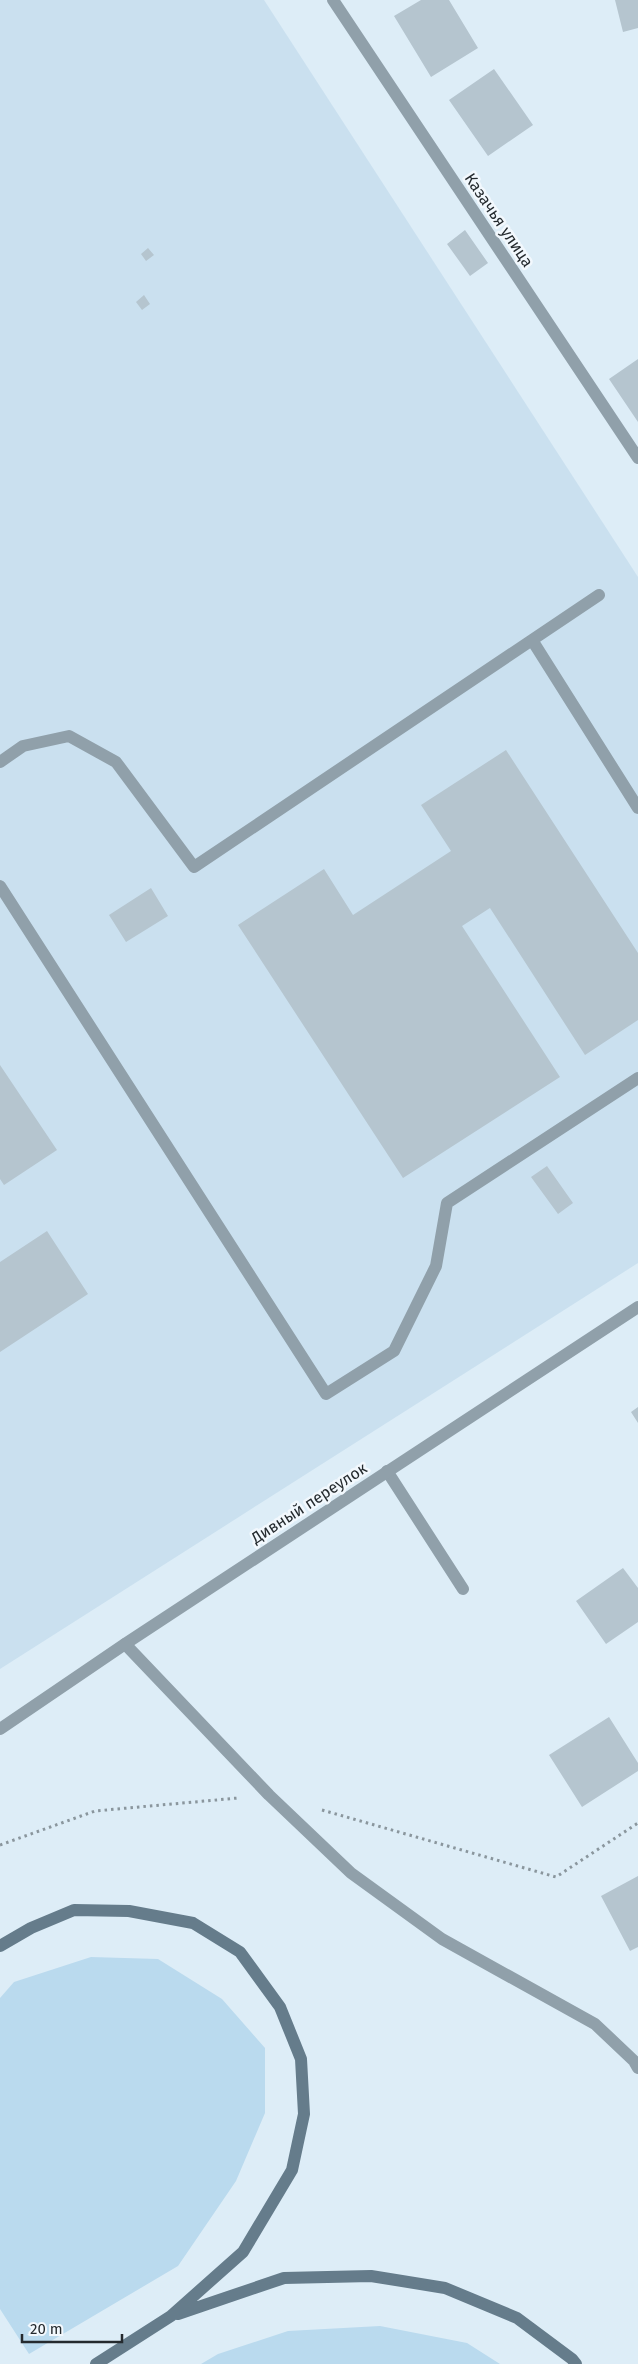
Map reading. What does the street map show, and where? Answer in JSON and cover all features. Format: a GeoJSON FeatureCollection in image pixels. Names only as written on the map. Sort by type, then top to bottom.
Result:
{"type":"FeatureCollection","features":[{"type":"Feature","properties":{"kind":"main road"},"geometry":{"type":"LineString","coordinates":[[0,1946],[30,1928],[74,1910],[129,1911],[193,1923],[240,1952],[280,2007],[301,2059],[304,2114],[292,2170],[244,2252],[171,2316],[96,2364]]}},
{"type":"Feature","properties":{"kind":"main road"},"geometry":{"type":"LineString","coordinates":[[171,2316],[284,2278],[371,2276],[445,2288],[517,2318],[576,2364]]}},
{"type":"Feature","properties":{"kind":"street","name":"Казачья улица"},"geometry":{"type":"LineString","coordinates":[[333,0],[638,458]]}},
{"type":"Feature","properties":{"kind":"street"},"geometry":{"type":"LineString","coordinates":[[0,762],[23,746],[69,736],[116,762],[194,867],[599,595]]}},
{"type":"Feature","properties":{"kind":"street"},"geometry":{"type":"LineString","coordinates":[[532,640],[638,808]]}},
{"type":"Feature","properties":{"kind":"street"},"geometry":{"type":"LineString","coordinates":[[0,886],[326,1394],[394,1351],[436,1266],[448,1203],[638,1078]]}},
{"type":"Feature","properties":{"kind":"street","name":"Дивный переулок"},"geometry":{"type":"LineString","coordinates":[[0,1729],[125,1644],[638,1307]]}},
{"type":"Feature","properties":{"kind":"street"},"geometry":{"type":"LineString","coordinates":[[387,1471],[463,1589]]}},
{"type":"Feature","properties":{"kind":"street"},"geometry":{"type":"LineString","coordinates":[[125,1644],[269,1795],[351,1872],[442,1939],[595,2024],[634,2060],[638,2068]]}},
{"type":"Feature","properties":{"kind":"shaded area"},"geometry":{"type":"Polygon","coordinates":[[[0,0],[264,0],[638,577],[638,1263],[0,1669],[0,0]]]}},
{"type":"Feature","properties":{"kind":"shaded area"},"geometry":{"type":"Polygon","coordinates":[[[91,1957],[158,1959],[222,1999],[265,2048],[265,2113],[236,2181],[178,2266],[29,2354],[0,2309],[0,1998],[14,1982],[91,1957]]]}},
{"type":"Feature","properties":{"kind":"shaded area"},"geometry":{"type":"Polygon","coordinates":[[[380,2326],[467,2343],[500,2364],[201,2364],[218,2354],[288,2331],[380,2326]]]}},
{"type":"Feature","properties":{"kind":"building"},"geometry":{"type":"Polygon","coordinates":[[[421,0],[449,0],[478,48],[431,77],[394,16],[421,0]]]}},
{"type":"Feature","properties":{"kind":"building"},"geometry":{"type":"Polygon","coordinates":[[[615,0],[638,0],[638,28],[623,32],[615,0]]]}},
{"type":"Feature","properties":{"kind":"building"},"geometry":{"type":"Polygon","coordinates":[[[494,69],[533,125],[488,156],[449,100],[494,69]]]}},
{"type":"Feature","properties":{"kind":"building"},"geometry":{"type":"Polygon","coordinates":[[[465,230],[488,263],[470,276],[447,244],[465,230]]]}},
{"type":"Feature","properties":{"kind":"building"},"geometry":{"type":"Polygon","coordinates":[[[148,248],[154,255],[146,261],[141,254],[148,248]]]}},
{"type":"Feature","properties":{"kind":"building"},"geometry":{"type":"Polygon","coordinates":[[[144,295],[150,304],[142,310],[136,302],[144,295]]]}},
{"type":"Feature","properties":{"kind":"building"},"geometry":{"type":"Polygon","coordinates":[[[638,359],[638,422],[609,379],[638,359]]]}},
{"type":"Feature","properties":{"kind":"building"},"geometry":{"type":"Polygon","coordinates":[[[506,750],[638,953],[638,1020],[585,1055],[490,908],[462,926],[560,1077],[403,1178],[238,925],[324,869],[353,915],[451,851],[421,805],[506,750]]]}},
{"type":"Feature","properties":{"kind":"building"},"geometry":{"type":"Polygon","coordinates":[[[151,888],[168,916],[126,942],[109,915],[151,888]]]}},
{"type":"Feature","properties":{"kind":"building"},"geometry":{"type":"Polygon","coordinates":[[[0,1065],[57,1150],[4,1185],[0,1179],[0,1065]]]}},
{"type":"Feature","properties":{"kind":"building"},"geometry":{"type":"Polygon","coordinates":[[[547,1166],[573,1203],[558,1214],[531,1177],[547,1166]]]}},
{"type":"Feature","properties":{"kind":"building"},"geometry":{"type":"Polygon","coordinates":[[[47,1231],[88,1294],[0,1352],[0,1262],[47,1231]]]}},
{"type":"Feature","properties":{"kind":"building"},"geometry":{"type":"Polygon","coordinates":[[[638,1407],[638,1423],[631,1412],[638,1407]]]}},
{"type":"Feature","properties":{"kind":"building"},"geometry":{"type":"Polygon","coordinates":[[[623,1568],[638,1588],[638,1622],[606,1644],[576,1601],[623,1568]]]}},
{"type":"Feature","properties":{"kind":"building"},"geometry":{"type":"Polygon","coordinates":[[[609,1717],[638,1763],[638,1771],[582,1807],[549,1755],[609,1717]]]}},
{"type":"Feature","properties":{"kind":"building"},"geometry":{"type":"Polygon","coordinates":[[[638,1876],[638,1947],[630,1951],[601,1896],[638,1876]]]}}]}
